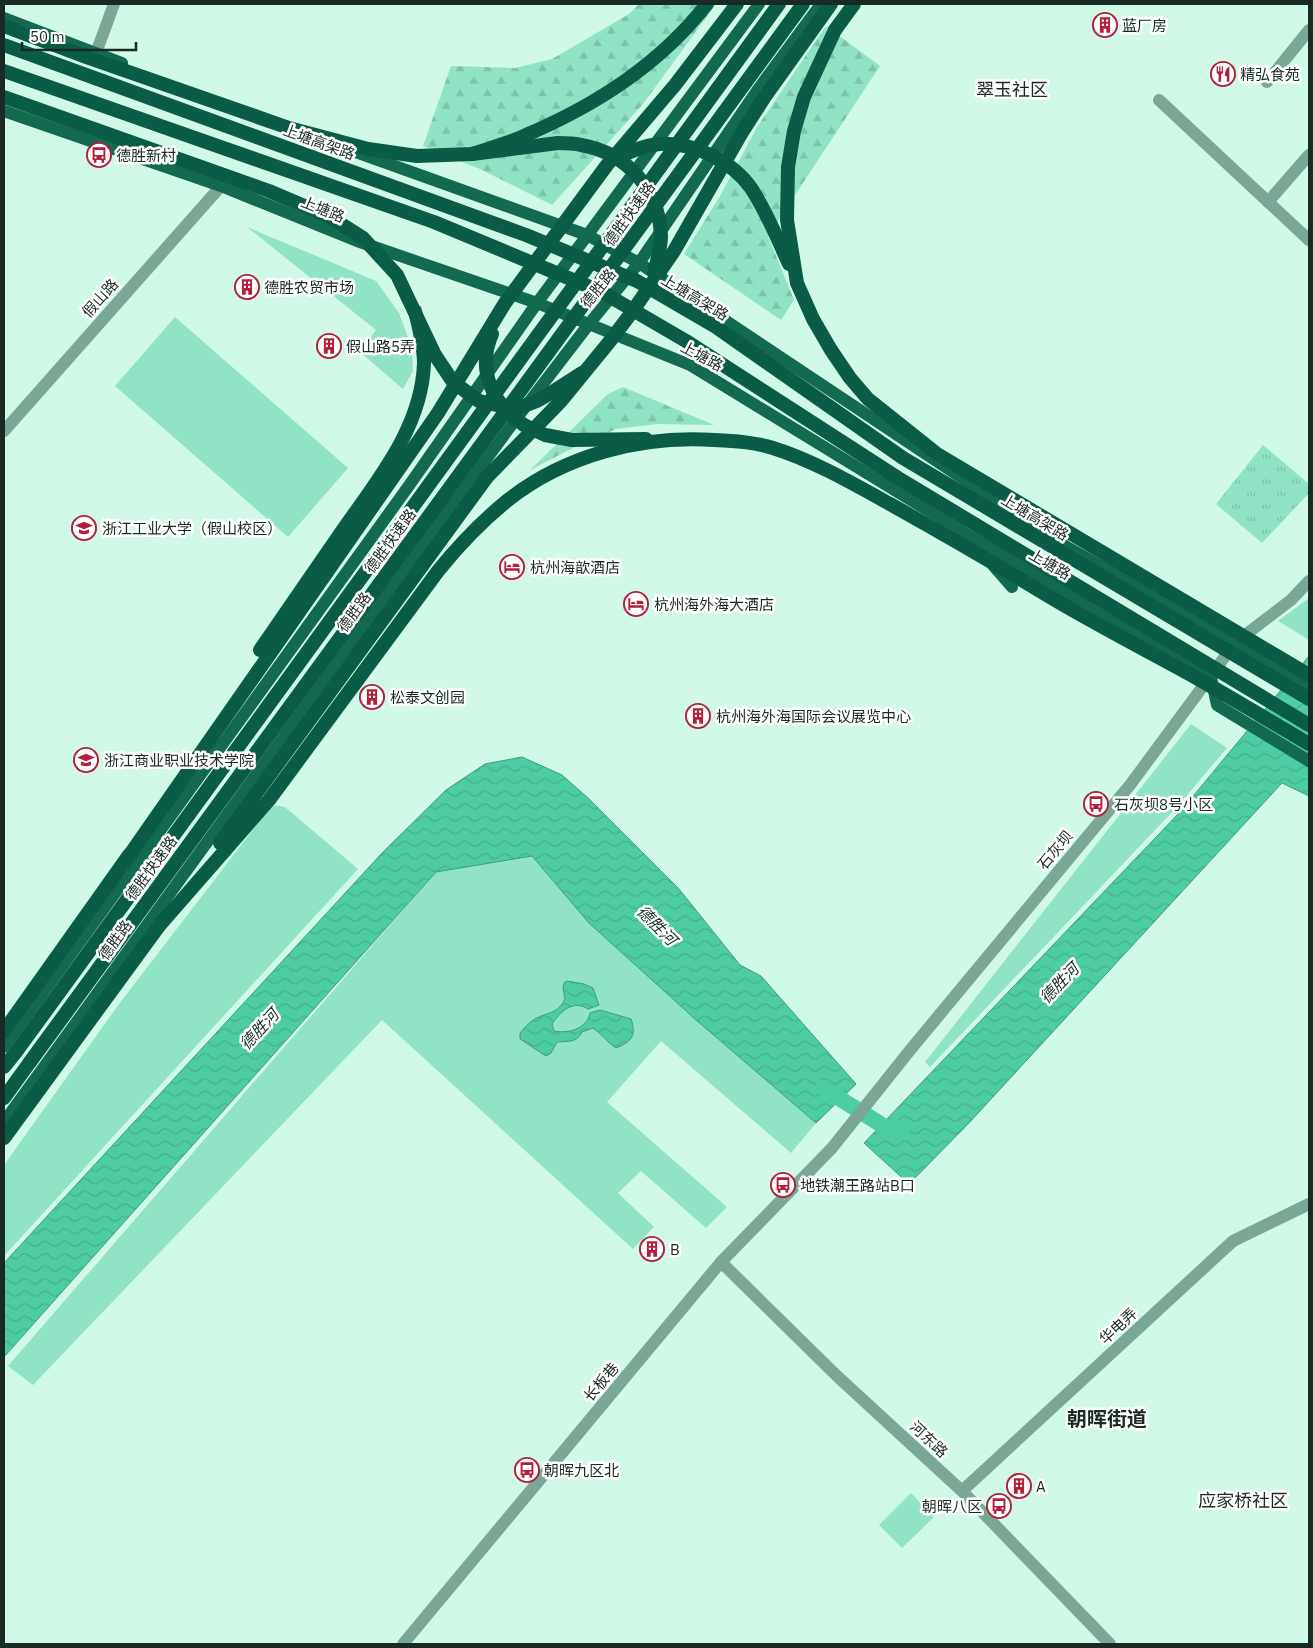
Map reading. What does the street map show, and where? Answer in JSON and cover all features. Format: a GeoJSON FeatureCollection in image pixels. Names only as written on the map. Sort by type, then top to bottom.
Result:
{"type":"FeatureCollection","features":[{"type":"Feature","properties":{"kind":"highway"},"geometry":{"type":"LineString","coordinates":[[472,154],[524,136],[610,93],[655,59],[691,24],[707,4]]}},
{"type":"Feature","properties":{"kind":"highway"},"geometry":{"type":"LineString","coordinates":[[4,1031],[124,863],[438,413],[505,303],[606,165],[675,85],[737,4]]}},
{"type":"Feature","properties":{"kind":"highway","name":"德胜快速路"},"geometry":{"type":"LineString","coordinates":[[4,1067],[779,4]]}},
{"type":"Feature","properties":{"kind":"highway","name":"德胜快速路"},"geometry":{"type":"LineString","coordinates":[[4,1098],[803,4]]}},
{"type":"Feature","properties":{"kind":"highway"},"geometry":{"type":"LineString","coordinates":[[4,1138],[288,752],[487,477],[561,401],[610,341],[674,252],[759,105],[831,4]]}},
{"type":"Feature","properties":{"kind":"highway"},"geometry":{"type":"LineString","coordinates":[[797,283],[787,211],[788,167],[794,131],[804,97],[818,63],[835,30],[854,4]]}},
{"type":"Feature","properties":{"kind":"highway"},"geometry":{"type":"LineString","coordinates":[[4,26],[86,57],[289,128],[368,149],[417,156],[472,154],[558,143],[581,144],[597,149],[624,162],[633,170],[654,202],[661,236],[660,251],[652,281]]}},
{"type":"Feature","properties":{"kind":"highway","name":"上塘高架路"},"geometry":{"type":"LineString","coordinates":[[4,46],[517,232],[637,281],[716,327],[902,458],[1309,699]]}},
{"type":"Feature","properties":{"kind":"highway"},"geometry":{"type":"LineString","coordinates":[[4,71],[434,222],[602,292],[686,340],[898,478],[1309,724]]}},
{"type":"Feature","properties":{"kind":"highway"},"geometry":{"type":"LineString","coordinates":[[4,97],[269,190],[330,217],[363,238],[397,275],[435,354],[453,382],[473,397],[505,407],[521,407],[552,393],[584,372]]}},
{"type":"Feature","properties":{"kind":"highway"},"geometry":{"type":"LineString","coordinates":[[606,165],[633,150],[660,144],[685,146],[706,153],[729,165],[750,186],[769,218],[814,319],[850,378],[868,400],[938,454],[1309,676]]}},
{"type":"Feature","properties":{"kind":"highway"},"geometry":{"type":"LineString","coordinates":[[505,303],[489,341],[486,366],[489,381],[496,398],[509,415],[524,425],[545,435],[572,440],[671,439],[744,442],[771,447],[804,460],[847,481],[957,542],[1096,624],[1193,676],[1309,744]]}},
{"type":"Feature","properties":{"kind":"highway"},"geometry":{"type":"LineString","coordinates":[[124,863],[165,788],[387,466],[408,431],[419,395],[424,363],[415,311]]}},
{"type":"Feature","properties":{"kind":"highway"},"geometry":{"type":"LineString","coordinates":[[159,926],[269,800],[438,571],[459,545],[486,519],[509,499],[563,467],[590,456],[671,439]]}},
{"type":"Feature","properties":{"kind":"main road","name":"德胜路"},"geometry":{"type":"LineString","coordinates":[[4,1047],[413,479],[536,303],[759,4]]}},
{"type":"Feature","properties":{"kind":"main road","name":"德胜路"},"geometry":{"type":"LineString","coordinates":[[4,1122],[422,546],[589,324],[639,263],[759,88],[821,4]]}},
{"type":"Feature","properties":{"kind":"main road","name":"上塘路"},"geometry":{"type":"LineString","coordinates":[[4,18],[350,149],[587,235],[639,263],[1058,542],[1309,685]]}},
{"type":"Feature","properties":{"kind":"main road","name":"上塘路"},"geometry":{"type":"LineString","coordinates":[[4,110],[221,186],[357,241],[536,303],[690,365],[968,535],[1211,677]]}},
{"type":"Feature","properties":{"kind":"main road"},"geometry":{"type":"LineString","coordinates":[[968,535],[1012,587]]}},
{"type":"Feature","properties":{"kind":"main road"},"geometry":{"type":"LineString","coordinates":[[1211,677],[1217,705],[1309,762]]}},
{"type":"Feature","properties":{"kind":"street"},"geometry":{"type":"LineString","coordinates":[[96,53],[114,4]]}},
{"type":"Feature","properties":{"kind":"street"},"geometry":{"type":"LineString","coordinates":[[1267,82],[1309,30]]}},
{"type":"Feature","properties":{"kind":"street"},"geometry":{"type":"LineString","coordinates":[[1158,100],[1309,240]]}},
{"type":"Feature","properties":{"kind":"street"},"geometry":{"type":"LineString","coordinates":[[1268,202],[1309,155]]}},
{"type":"Feature","properties":{"kind":"street","name":"假山路"},"geometry":{"type":"LineString","coordinates":[[4,431],[221,186]]}},
{"type":"Feature","properties":{"kind":"street","name":"石灰坝"},"geometry":{"type":"LineString","coordinates":[[832,1148],[1130,785],[1236,642],[1291,600],[1309,581]]}},
{"type":"Feature","properties":{"kind":"street","name":"长板巷"},"geometry":{"type":"LineString","coordinates":[[403,1644],[721,1262],[832,1148]]}},
{"type":"Feature","properties":{"kind":"street","name":"华电弄"},"geometry":{"type":"LineString","coordinates":[[962,1491],[1233,1240],[1309,1204]]}},
{"type":"Feature","properties":{"kind":"street","name":"河东路"},"geometry":{"type":"LineString","coordinates":[[721,1262],[830,1370],[962,1491],[1110,1644]]}},
{"type":"Feature","properties":{"kind":"green space"},"geometry":{"type":"Polygon","coordinates":[[[639,4],[716,4],[643,104],[552,205],[480,169],[423,146],[451,66],[515,68],[552,59],[629,14],[639,4]]]}},
{"type":"Feature","properties":{"kind":"green space"},"geometry":{"type":"Polygon","coordinates":[[[826,26],[880,66],[768,236],[794,300],[781,320],[684,254],[720,196],[757,127],[826,26]]]}},
{"type":"Feature","properties":{"kind":"green space"},"geometry":{"type":"Polygon","coordinates":[[[247,227],[376,281],[399,313],[412,348],[413,371],[403,389],[360,352],[376,330],[247,227]]]}},
{"type":"Feature","properties":{"kind":"green space"},"geometry":{"type":"Polygon","coordinates":[[[175,317],[348,468],[288,537],[115,386],[175,317]]]}},
{"type":"Feature","properties":{"kind":"green space"},"geometry":{"type":"Polygon","coordinates":[[[623,387],[714,425],[657,424],[616,429],[530,470],[608,394],[623,387]]]}},
{"type":"Feature","properties":{"kind":"green space"},"geometry":{"type":"Polygon","coordinates":[[[1263,445],[1309,484],[1309,493],[1262,543],[1216,504],[1263,445]]]}},
{"type":"Feature","properties":{"kind":"green space"},"geometry":{"type":"Polygon","coordinates":[[[1309,598],[1309,640],[1278,621],[1309,598]]]}},
{"type":"Feature","properties":{"kind":"green space"},"geometry":{"type":"Polygon","coordinates":[[[1191,724],[1227,748],[1176,808],[930,1067],[925,1062],[1191,724]]]}},
{"type":"Feature","properties":{"kind":"green space"},"geometry":{"type":"Polygon","coordinates":[[[272,805],[285,807],[358,869],[4,1256],[4,1165],[119,1004],[272,805]]]}},
{"type":"Feature","properties":{"kind":"green space"},"geometry":{"type":"Polygon","coordinates":[[[532,856],[590,923],[816,1123],[791,1153],[661,1041],[607,1102],[727,1207],[706,1228],[641,1171],[618,1193],[654,1227],[633,1249],[382,1020],[33,1385],[8,1366],[436,872],[532,856]]]}},
{"type":"Feature","properties":{"kind":"green space"},"geometry":{"type":"Polygon","coordinates":[[[911,1493],[934,1517],[902,1548],[879,1525],[911,1493]]]}},
{"type":"Feature","properties":{"kind":"water"},"geometry":{"type":"Polygon","coordinates":[[[1309,656],[1309,796],[1282,783],[968,1124],[909,1184],[864,1143],[1180,812],[1309,656]]]}},
{"type":"Feature","properties":{"kind":"water"},"geometry":{"type":"Polygon","coordinates":[[[522,757],[562,775],[588,798],[679,889],[740,965],[761,976],[856,1084],[816,1123],[695,1019],[589,923],[532,856],[436,872],[4,1357],[4,1263],[383,852],[446,790],[485,764],[522,757]]]}},
{"type":"Feature","properties":{"kind":"water"},"geometry":{"type":"Polygon","coordinates":[[[567,981],[584,984],[593,988],[599,1005],[588,1009],[577,1005],[567,1008],[552,1024],[554,1031],[565,1032],[581,1027],[590,1013],[600,1010],[631,1019],[633,1034],[629,1041],[616,1048],[593,1028],[582,1032],[575,1040],[557,1042],[551,1053],[546,1056],[520,1039],[520,1033],[536,1018],[560,1007],[565,999],[563,988],[564,983],[567,981]]]}},
{"type":"Feature","properties":{"kind":"waterway","name":"德胜河"},"geometry":{"type":"LineString","coordinates":[[823,1088],[885,1127],[902,1128]]}},
{"type":"Feature","properties":{"kind":"place","name":"蓝厂房"},"geometry":{"type":"Point","coordinates":[1105,25]}},
{"type":"Feature","properties":{"kind":"place","name":"精弘食苑"},"geometry":{"type":"Point","coordinates":[1223,74]}},
{"type":"Feature","properties":{"kind":"place","name":"德胜新村"},"geometry":{"type":"Point","coordinates":[99,155]}},
{"type":"Feature","properties":{"kind":"place","name":"德胜农贸市场"},"geometry":{"type":"Point","coordinates":[247,287]}},
{"type":"Feature","properties":{"kind":"place","name":"假山路5弄"},"geometry":{"type":"Point","coordinates":[329,346]}},
{"type":"Feature","properties":{"kind":"place","name":"浙江工业大学（假山校区）"},"geometry":{"type":"Point","coordinates":[84,528]}},
{"type":"Feature","properties":{"kind":"place","name":"杭州海歆酒店"},"geometry":{"type":"Point","coordinates":[512,567]}},
{"type":"Feature","properties":{"kind":"place","name":"杭州海外海大酒店"},"geometry":{"type":"Point","coordinates":[636,604]}},
{"type":"Feature","properties":{"kind":"place","name":"松泰文创园"},"geometry":{"type":"Point","coordinates":[372,697]}},
{"type":"Feature","properties":{"kind":"place","name":"杭州海外海国际会议展览中心"},"geometry":{"type":"Point","coordinates":[698,716]}},
{"type":"Feature","properties":{"kind":"place","name":"浙江商业职业技术学院"},"geometry":{"type":"Point","coordinates":[86,760]}},
{"type":"Feature","properties":{"kind":"place","name":"石灰坝8号小区"},"geometry":{"type":"Point","coordinates":[1096,804]}},
{"type":"Feature","properties":{"kind":"place","name":"地铁潮王路站B口"},"geometry":{"type":"Point","coordinates":[783,1185]}},
{"type":"Feature","properties":{"kind":"place","name":"B"},"geometry":{"type":"Point","coordinates":[652,1249]}},
{"type":"Feature","properties":{"kind":"place","name":"朝晖九区北"},"geometry":{"type":"Point","coordinates":[527,1470]}},
{"type":"Feature","properties":{"kind":"place","name":"A"},"geometry":{"type":"Point","coordinates":[1019,1486]}},
{"type":"Feature","properties":{"kind":"place","name":"朝晖八区"},"geometry":{"type":"Point","coordinates":[999,1506]}},
{"type":"Feature","properties":{"kind":"district","name":"翠玉社区"},"geometry":{"type":"Point","coordinates":[1012,89]}},
{"type":"Feature","properties":{"kind":"district","name":"朝晖街道"},"geometry":{"type":"Point","coordinates":[1107,1418]}},
{"type":"Feature","properties":{"kind":"district","name":"应家桥社区"},"geometry":{"type":"Point","coordinates":[1243,1500]}}]}
